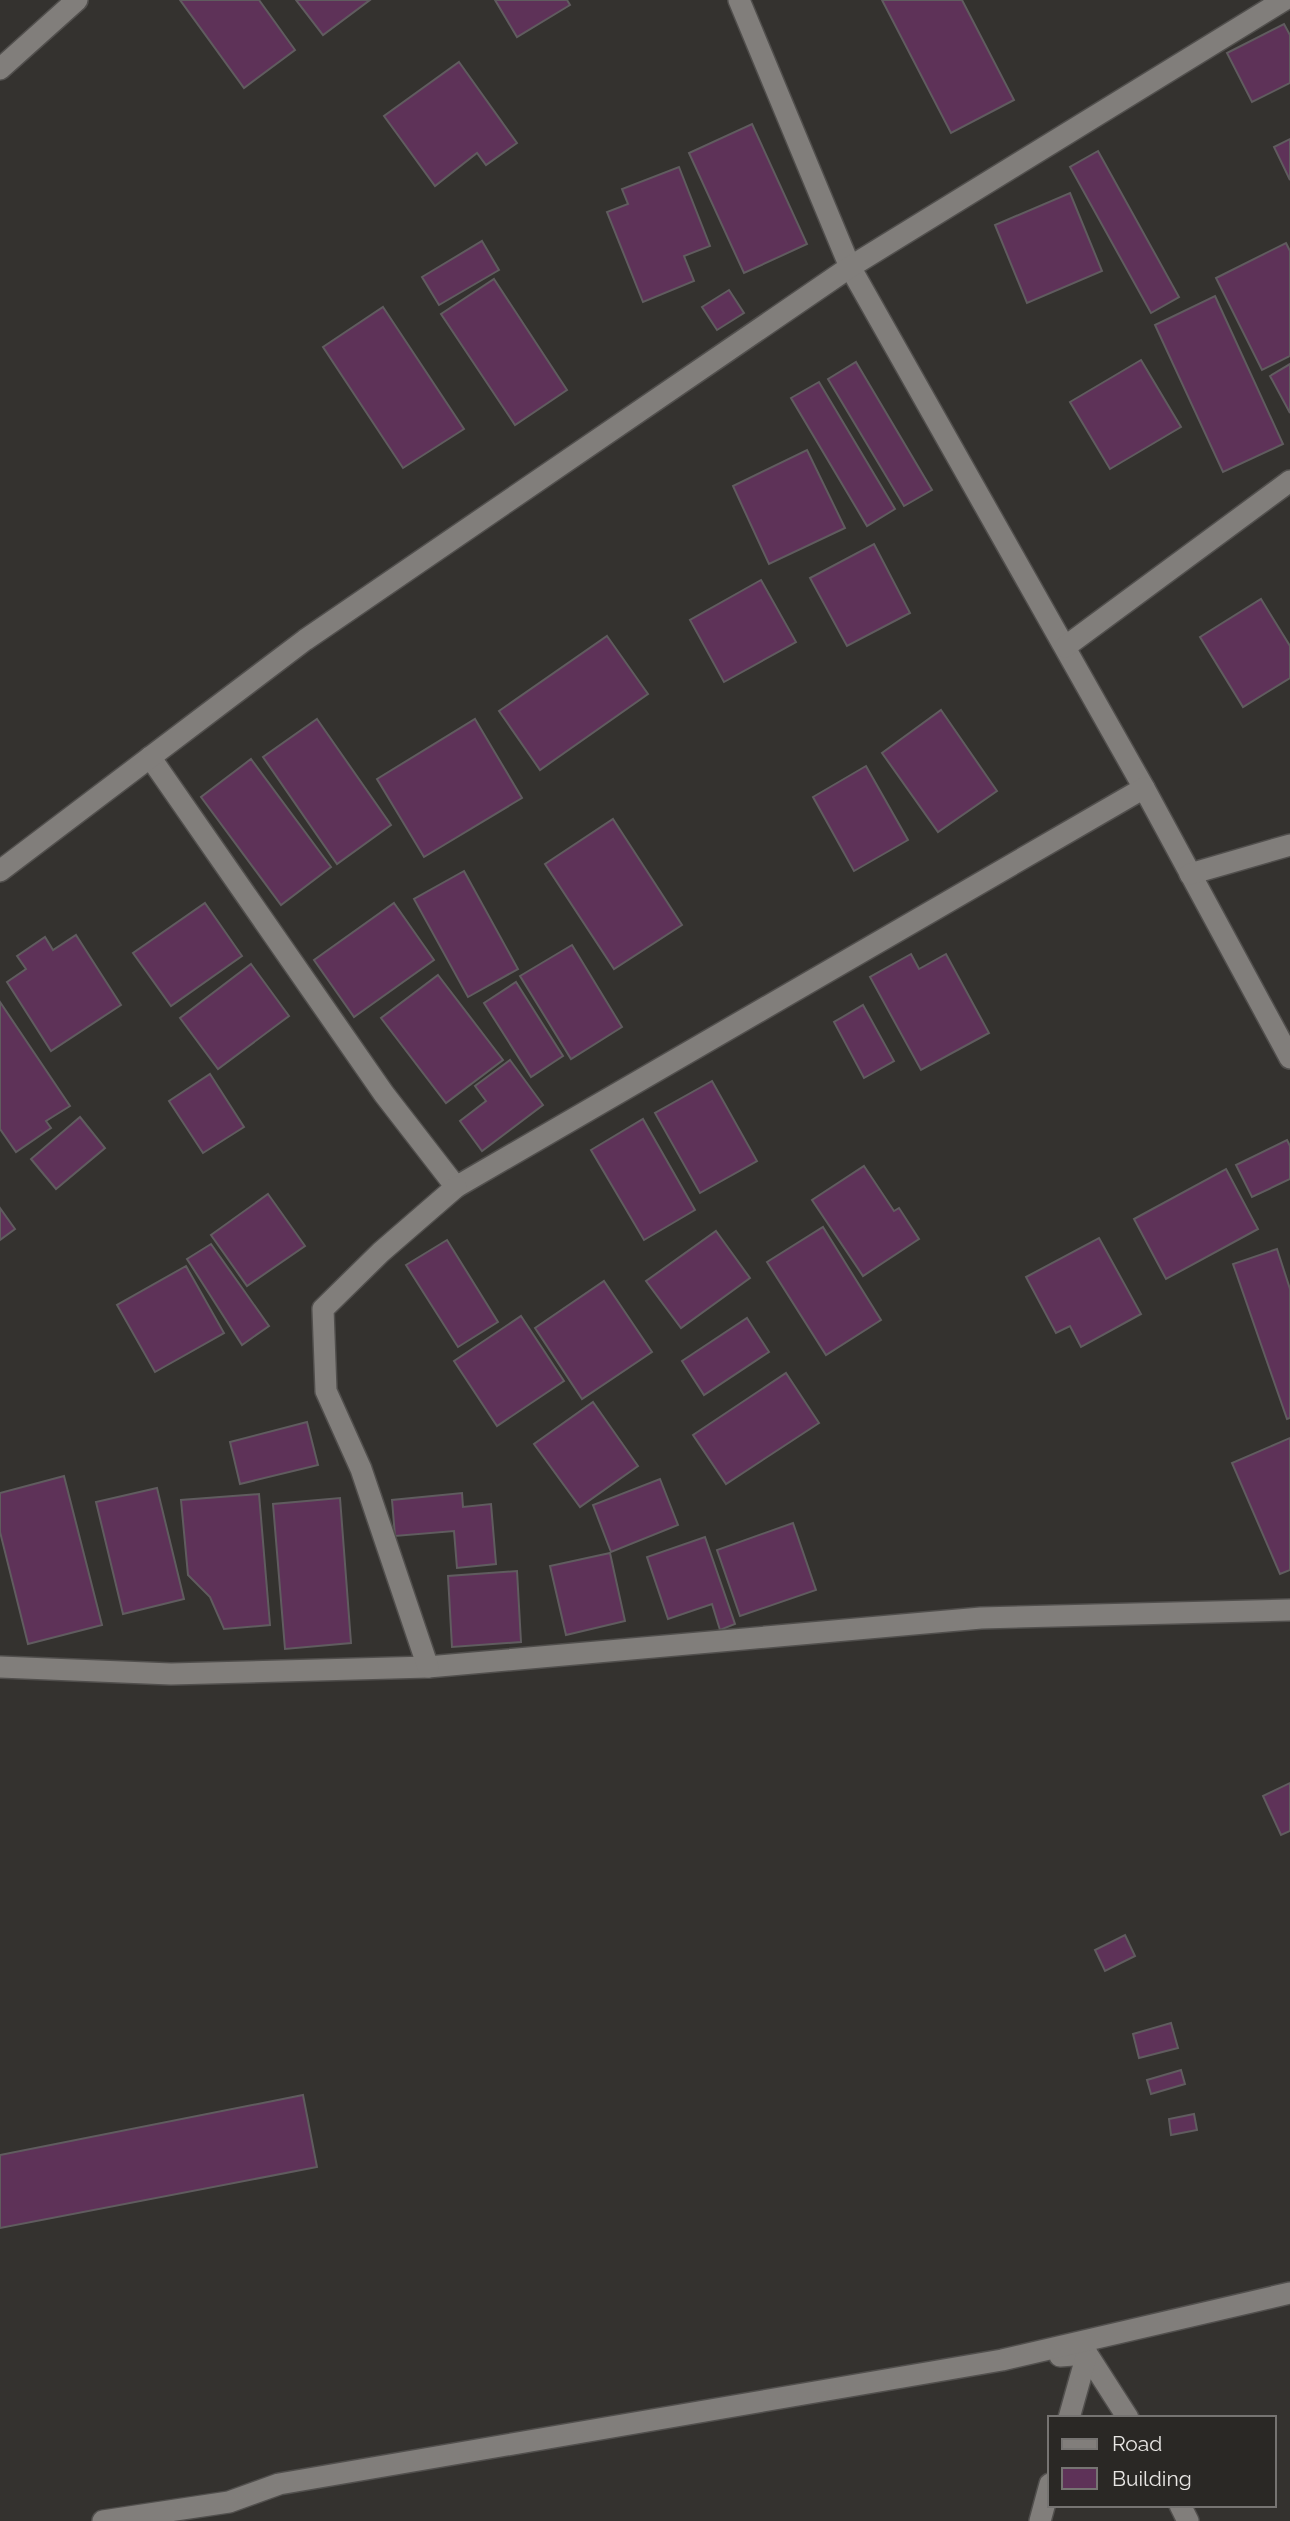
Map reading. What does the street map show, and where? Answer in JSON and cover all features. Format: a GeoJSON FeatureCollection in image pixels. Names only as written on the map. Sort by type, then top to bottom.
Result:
{"type":"FeatureCollection","features":[{"type":"Feature","properties":{"kind":"street"},"geometry":{"type":"LineString","coordinates":[[0,69],[77,0]]}},
{"type":"Feature","properties":{"kind":"street"},"geometry":{"type":"LineString","coordinates":[[739,0],[850,267],[1144,788],[1290,1058]]}},
{"type":"Feature","properties":{"kind":"street"},"geometry":{"type":"LineString","coordinates":[[0,871],[305,639],[850,267],[1284,0]]}},
{"type":"Feature","properties":{"kind":"street"},"geometry":{"type":"LineString","coordinates":[[1065,647],[1290,481]]}},
{"type":"Feature","properties":{"kind":"street"},"geometry":{"type":"LineString","coordinates":[[150,757],[384,1094],[456,1187]]}},
{"type":"Feature","properties":{"kind":"street"},"geometry":{"type":"LineString","coordinates":[[428,1667],[361,1469],[326,1391],[323,1309],[380,1252],[456,1187],[1144,788]]}},
{"type":"Feature","properties":{"kind":"street"},"geometry":{"type":"LineString","coordinates":[[1190,874],[1290,845]]}},
{"type":"Feature","properties":{"kind":"street"},"geometry":{"type":"LineString","coordinates":[[0,1667],[171,1674],[428,1667],[981,1618],[1290,1610]]}},
{"type":"Feature","properties":{"kind":"street"},"geometry":{"type":"LineString","coordinates":[[103,2521],[231,2511],[279,2484],[1002,2360],[1290,2293]]}},
{"type":"Feature","properties":{"kind":"street"},"geometry":{"type":"LineString","coordinates":[[1002,2360],[1087,2354]]}},
{"type":"Feature","properties":{"kind":"street"},"geometry":{"type":"LineString","coordinates":[[1070,2416],[1087,2354]]}},
{"type":"Feature","properties":{"kind":"street"},"geometry":{"type":"LineString","coordinates":[[1087,2354],[1127,2416]]}},
{"type":"Feature","properties":{"kind":"street"},"geometry":{"type":"LineString","coordinates":[[1040,2521],[1048,2491]]}},
{"type":"Feature","properties":{"kind":"building"},"geometry":{"type":"Polygon","coordinates":[[[180,0],[259,0],[295,50],[244,88],[180,0]]]}},
{"type":"Feature","properties":{"kind":"building"},"geometry":{"type":"Polygon","coordinates":[[[296,0],[370,0],[323,35],[296,0]]]}},
{"type":"Feature","properties":{"kind":"building"},"geometry":{"type":"Polygon","coordinates":[[[495,0],[567,0],[570,5],[517,37],[495,0]]]}},
{"type":"Feature","properties":{"kind":"building"},"geometry":{"type":"Polygon","coordinates":[[[882,0],[962,0],[1014,100],[951,133],[882,0]]]}},
{"type":"Feature","properties":{"kind":"building"},"geometry":{"type":"Polygon","coordinates":[[[1284,24],[1290,35],[1290,83],[1252,102],[1227,53],[1284,24]]]}},
{"type":"Feature","properties":{"kind":"building"},"geometry":{"type":"Polygon","coordinates":[[[459,62],[517,143],[486,165],[477,153],[435,186],[384,116],[459,62]]]}},
{"type":"Feature","properties":{"kind":"building"},"geometry":{"type":"Polygon","coordinates":[[[752,124],[807,244],[744,273],[689,153],[752,124]]]}},
{"type":"Feature","properties":{"kind":"building"},"geometry":{"type":"Polygon","coordinates":[[[1290,139],[1290,180],[1274,147],[1290,139]]]}},
{"type":"Feature","properties":{"kind":"building"},"geometry":{"type":"Polygon","coordinates":[[[1098,151],[1179,297],[1151,313],[1070,167],[1098,151]]]}},
{"type":"Feature","properties":{"kind":"building"},"geometry":{"type":"Polygon","coordinates":[[[679,167],[710,246],[684,256],[694,281],[643,302],[607,212],[628,204],[622,189],[679,167]]]}},
{"type":"Feature","properties":{"kind":"building"},"geometry":{"type":"Polygon","coordinates":[[[1070,193],[1102,271],[1027,303],[995,225],[1070,193]]]}},
{"type":"Feature","properties":{"kind":"building"},"geometry":{"type":"Polygon","coordinates":[[[482,241],[499,270],[439,305],[422,277],[482,241]]]}},
{"type":"Feature","properties":{"kind":"building"},"geometry":{"type":"Polygon","coordinates":[[[1286,243],[1290,251],[1290,356],[1262,370],[1216,278],[1286,243]]]}},
{"type":"Feature","properties":{"kind":"building"},"geometry":{"type":"Polygon","coordinates":[[[494,279],[567,390],[515,425],[441,314],[494,279]]]}},
{"type":"Feature","properties":{"kind":"building"},"geometry":{"type":"Polygon","coordinates":[[[729,290],[744,313],[717,330],[702,307],[729,290]]]}},
{"type":"Feature","properties":{"kind":"building"},"geometry":{"type":"Polygon","coordinates":[[[1215,296],[1283,444],[1223,472],[1155,325],[1215,296]]]}},
{"type":"Feature","properties":{"kind":"building"},"geometry":{"type":"Polygon","coordinates":[[[383,307],[464,429],[403,468],[323,347],[383,307]]]}},
{"type":"Feature","properties":{"kind":"building"},"geometry":{"type":"Polygon","coordinates":[[[1141,360],[1181,427],[1110,469],[1070,402],[1141,360]]]}},
{"type":"Feature","properties":{"kind":"building"},"geometry":{"type":"Polygon","coordinates":[[[856,362],[932,490],[904,506],[828,379],[856,362]]]}},
{"type":"Feature","properties":{"kind":"building"},"geometry":{"type":"Polygon","coordinates":[[[1290,364],[1290,413],[1270,376],[1290,364]]]}},
{"type":"Feature","properties":{"kind":"building"},"geometry":{"type":"Polygon","coordinates":[[[819,382],[895,509],[867,526],[791,398],[819,382]]]}},
{"type":"Feature","properties":{"kind":"building"},"geometry":{"type":"Polygon","coordinates":[[[807,450],[845,528],[769,564],[733,486],[807,450]]]}},
{"type":"Feature","properties":{"kind":"building"},"geometry":{"type":"Polygon","coordinates":[[[874,544],[910,613],[847,646],[810,578],[874,544]]]}},
{"type":"Feature","properties":{"kind":"building"},"geometry":{"type":"Polygon","coordinates":[[[761,580],[796,642],[724,682],[690,620],[761,580]]]}},
{"type":"Feature","properties":{"kind":"building"},"geometry":{"type":"Polygon","coordinates":[[[1261,599],[1290,646],[1290,678],[1243,707],[1200,637],[1261,599]]]}},
{"type":"Feature","properties":{"kind":"building"},"geometry":{"type":"Polygon","coordinates":[[[607,636],[648,694],[540,770],[499,711],[607,636]]]}},
{"type":"Feature","properties":{"kind":"building"},"geometry":{"type":"Polygon","coordinates":[[[941,710],[997,791],[938,832],[882,753],[941,710]]]}},
{"type":"Feature","properties":{"kind":"building"},"geometry":{"type":"Polygon","coordinates":[[[317,719],[391,825],[337,864],[263,757],[317,719]]]}},
{"type":"Feature","properties":{"kind":"building"},"geometry":{"type":"Polygon","coordinates":[[[475,719],[522,798],[424,857],[377,779],[475,719]]]}},
{"type":"Feature","properties":{"kind":"building"},"geometry":{"type":"Polygon","coordinates":[[[251,759],[331,867],[281,905],[201,797],[251,759]]]}},
{"type":"Feature","properties":{"kind":"building"},"geometry":{"type":"Polygon","coordinates":[[[866,766],[908,840],[854,871],[813,797],[866,766]]]}},
{"type":"Feature","properties":{"kind":"building"},"geometry":{"type":"Polygon","coordinates":[[[613,819],[682,925],[614,969],[545,864],[613,819]]]}},
{"type":"Feature","properties":{"kind":"building"},"geometry":{"type":"Polygon","coordinates":[[[464,871],[518,969],[468,997],[414,899],[464,871]]]}},
{"type":"Feature","properties":{"kind":"building"},"geometry":{"type":"Polygon","coordinates":[[[205,903],[242,956],[171,1006],[133,953],[205,903]]]}},
{"type":"Feature","properties":{"kind":"building"},"geometry":{"type":"Polygon","coordinates":[[[394,903],[434,960],[354,1017],[314,960],[394,903]]]}},
{"type":"Feature","properties":{"kind":"building"},"geometry":{"type":"Polygon","coordinates":[[[76,935],[121,1005],[51,1051],[7,982],[26,969],[17,956],[45,937],[53,950],[76,935]]]}},
{"type":"Feature","properties":{"kind":"building"},"geometry":{"type":"Polygon","coordinates":[[[572,945],[622,1027],[571,1059],[520,976],[572,945]]]}},
{"type":"Feature","properties":{"kind":"building"},"geometry":{"type":"Polygon","coordinates":[[[911,954],[919,969],[946,954],[989,1033],[921,1070],[870,977],[911,954]]]}},
{"type":"Feature","properties":{"kind":"building"},"geometry":{"type":"Polygon","coordinates":[[[251,964],[289,1016],[218,1069],[180,1018],[251,964]]]}},
{"type":"Feature","properties":{"kind":"building"},"geometry":{"type":"Polygon","coordinates":[[[438,975],[503,1060],[446,1103],[381,1018],[438,975]]]}},
{"type":"Feature","properties":{"kind":"building"},"geometry":{"type":"Polygon","coordinates":[[[516,982],[563,1056],[531,1077],[484,1003],[516,982]]]}},
{"type":"Feature","properties":{"kind":"building"},"geometry":{"type":"Polygon","coordinates":[[[0,1002],[70,1106],[46,1121],[51,1128],[16,1152],[0,1129],[0,1002]]]}},
{"type":"Feature","properties":{"kind":"building"},"geometry":{"type":"Polygon","coordinates":[[[863,1005],[894,1061],[864,1078],[834,1022],[863,1005]]]}},
{"type":"Feature","properties":{"kind":"building"},"geometry":{"type":"Polygon","coordinates":[[[510,1060],[543,1105],[482,1151],[460,1121],[486,1101],[475,1086],[510,1060]]]}},
{"type":"Feature","properties":{"kind":"building"},"geometry":{"type":"Polygon","coordinates":[[[210,1074],[244,1127],[203,1153],[169,1101],[210,1074]]]}},
{"type":"Feature","properties":{"kind":"building"},"geometry":{"type":"Polygon","coordinates":[[[712,1081],[757,1161],[700,1193],[655,1113],[712,1081]]]}},
{"type":"Feature","properties":{"kind":"building"},"geometry":{"type":"Polygon","coordinates":[[[80,1117],[105,1148],[56,1189],[31,1159],[80,1117]]]}},
{"type":"Feature","properties":{"kind":"building"},"geometry":{"type":"Polygon","coordinates":[[[643,1119],[695,1210],[644,1240],[591,1150],[643,1119]]]}},
{"type":"Feature","properties":{"kind":"building"},"geometry":{"type":"Polygon","coordinates":[[[1287,1140],[1290,1146],[1290,1179],[1252,1197],[1236,1165],[1287,1140]]]}},
{"type":"Feature","properties":{"kind":"building"},"geometry":{"type":"Polygon","coordinates":[[[864,1166],[894,1211],[899,1208],[919,1239],[863,1276],[812,1200],[864,1166]]]}},
{"type":"Feature","properties":{"kind":"building"},"geometry":{"type":"Polygon","coordinates":[[[1226,1169],[1258,1229],[1166,1279],[1134,1219],[1226,1169]]]}},
{"type":"Feature","properties":{"kind":"building"},"geometry":{"type":"Polygon","coordinates":[[[268,1194],[305,1246],[247,1286],[211,1235],[268,1194]]]}},
{"type":"Feature","properties":{"kind":"building"},"geometry":{"type":"Polygon","coordinates":[[[0,1208],[15,1229],[0,1240],[0,1208]]]}},
{"type":"Feature","properties":{"kind":"building"},"geometry":{"type":"Polygon","coordinates":[[[823,1227],[881,1320],[826,1355],[767,1262],[823,1227]]]}},
{"type":"Feature","properties":{"kind":"building"},"geometry":{"type":"Polygon","coordinates":[[[716,1231],[750,1278],[681,1328],[646,1281],[716,1231]]]}},
{"type":"Feature","properties":{"kind":"building"},"geometry":{"type":"Polygon","coordinates":[[[1099,1238],[1141,1314],[1081,1347],[1070,1326],[1056,1333],[1026,1277],[1099,1238]]]}},
{"type":"Feature","properties":{"kind":"building"},"geometry":{"type":"Polygon","coordinates":[[[447,1240],[498,1322],[458,1347],[406,1265],[447,1240]]]}},
{"type":"Feature","properties":{"kind":"building"},"geometry":{"type":"Polygon","coordinates":[[[211,1244],[269,1326],[242,1345],[187,1259],[211,1244]]]}},
{"type":"Feature","properties":{"kind":"building"},"geometry":{"type":"Polygon","coordinates":[[[1277,1249],[1290,1289],[1290,1418],[1287,1419],[1233,1264],[1277,1249]]]}},
{"type":"Feature","properties":{"kind":"building"},"geometry":{"type":"Polygon","coordinates":[[[186,1266],[224,1333],[155,1372],[117,1305],[186,1266]]]}},
{"type":"Feature","properties":{"kind":"building"},"geometry":{"type":"Polygon","coordinates":[[[604,1281],[652,1352],[582,1399],[535,1328],[604,1281]]]}},
{"type":"Feature","properties":{"kind":"building"},"geometry":{"type":"Polygon","coordinates":[[[521,1316],[564,1381],[497,1426],[454,1361],[521,1316]]]}},
{"type":"Feature","properties":{"kind":"building"},"geometry":{"type":"Polygon","coordinates":[[[747,1318],[769,1352],[704,1395],[682,1361],[747,1318]]]}},
{"type":"Feature","properties":{"kind":"building"},"geometry":{"type":"Polygon","coordinates":[[[786,1373],[819,1423],[726,1484],[693,1435],[786,1373]]]}},
{"type":"Feature","properties":{"kind":"building"},"geometry":{"type":"Polygon","coordinates":[[[593,1402],[638,1466],[580,1507],[534,1444],[593,1402]]]}},
{"type":"Feature","properties":{"kind":"building"},"geometry":{"type":"Polygon","coordinates":[[[307,1422],[318,1465],[240,1484],[230,1442],[307,1422]]]}},
{"type":"Feature","properties":{"kind":"building"},"geometry":{"type":"Polygon","coordinates":[[[1290,1438],[1290,1570],[1280,1574],[1232,1463],[1290,1438]]]}},
{"type":"Feature","properties":{"kind":"building"},"geometry":{"type":"Polygon","coordinates":[[[64,1476],[102,1625],[28,1644],[0,1532],[0,1493],[64,1476]]]}},
{"type":"Feature","properties":{"kind":"building"},"geometry":{"type":"Polygon","coordinates":[[[660,1479],[678,1525],[611,1552],[593,1505],[660,1479]]]}},
{"type":"Feature","properties":{"kind":"building"},"geometry":{"type":"Polygon","coordinates":[[[157,1488],[184,1599],[123,1614],[96,1502],[157,1488]]]}},
{"type":"Feature","properties":{"kind":"building"},"geometry":{"type":"Polygon","coordinates":[[[462,1493],[463,1507],[491,1504],[496,1564],[457,1568],[454,1531],[395,1536],[392,1500],[462,1493]]]}},
{"type":"Feature","properties":{"kind":"building"},"geometry":{"type":"Polygon","coordinates":[[[259,1494],[270,1625],[224,1629],[210,1597],[188,1575],[181,1500],[259,1494]]]}},
{"type":"Feature","properties":{"kind":"building"},"geometry":{"type":"Polygon","coordinates":[[[340,1498],[351,1643],[285,1649],[273,1504],[340,1498]]]}},
{"type":"Feature","properties":{"kind":"building"},"geometry":{"type":"Polygon","coordinates":[[[793,1523],[816,1590],[740,1616],[717,1550],[793,1523]]]}},
{"type":"Feature","properties":{"kind":"building"},"geometry":{"type":"Polygon","coordinates":[[[705,1537],[735,1624],[720,1630],[712,1604],[668,1619],[647,1557],[705,1537]]]}},
{"type":"Feature","properties":{"kind":"building"},"geometry":{"type":"Polygon","coordinates":[[[610,1553],[625,1621],[566,1635],[550,1566],[610,1553]]]}},
{"type":"Feature","properties":{"kind":"building"},"geometry":{"type":"Polygon","coordinates":[[[517,1571],[521,1642],[452,1647],[448,1576],[517,1571]]]}},
{"type":"Feature","properties":{"kind":"building"},"geometry":{"type":"Polygon","coordinates":[[[1290,1783],[1290,1831],[1281,1835],[1263,1796],[1290,1783]]]}},
{"type":"Feature","properties":{"kind":"building"},"geometry":{"type":"Polygon","coordinates":[[[1125,1935],[1135,1956],[1105,1971],[1095,1950],[1125,1935]]]}},
{"type":"Feature","properties":{"kind":"building"},"geometry":{"type":"Polygon","coordinates":[[[1171,2023],[1178,2048],[1139,2058],[1133,2034],[1171,2023]]]}},
{"type":"Feature","properties":{"kind":"building"},"geometry":{"type":"Polygon","coordinates":[[[1181,2070],[1185,2084],[1151,2094],[1147,2080],[1181,2070]]]}},
{"type":"Feature","properties":{"kind":"building"},"geometry":{"type":"Polygon","coordinates":[[[303,2095],[317,2167],[0,2228],[0,2155],[303,2095]]]}},
{"type":"Feature","properties":{"kind":"building"},"geometry":{"type":"Polygon","coordinates":[[[1194,2114],[1197,2130],[1171,2135],[1169,2119],[1194,2114]]]}}]}
